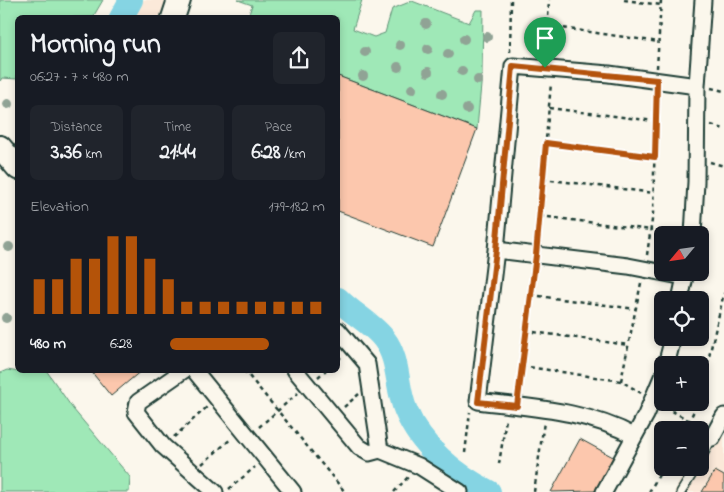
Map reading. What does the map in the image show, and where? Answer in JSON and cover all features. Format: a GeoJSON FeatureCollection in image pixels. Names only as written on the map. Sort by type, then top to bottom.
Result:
{"type":"FeatureCollection","features":[{"type":"Feature","properties":{"kind":"main road"},"geometry":{"type":"LineString","coordinates":[[174,15],[179,0]]}},
{"type":"Feature","properties":{"kind":"main road"},"geometry":{"type":"LineString","coordinates":[[0,147],[15,164]]}},
{"type":"Feature","properties":{"kind":"street"},"geometry":{"type":"LineString","coordinates":[[694,226],[697,86],[703,0]]}},
{"type":"Feature","properties":{"kind":"street"},"geometry":{"type":"LineString","coordinates":[[634,436],[592,418],[545,409],[478,402],[496,250],[513,66],[657,80],[697,86]]}},
{"type":"Feature","properties":{"kind":"street"},"geometry":{"type":"LineString","coordinates":[[496,250],[654,270]]}},
{"type":"Feature","properties":{"kind":"street"},"geometry":{"type":"LineString","coordinates":[[340,332],[367,364],[380,450]]}},
{"type":"Feature","properties":{"kind":"street"},"geometry":{"type":"LineString","coordinates":[[180,373],[138,402],[136,412],[163,446],[215,492]]}},
{"type":"Feature","properties":{"kind":"street"},"geometry":{"type":"LineString","coordinates":[[196,373],[293,492]]}},
{"type":"Feature","properties":{"kind":"street"},"geometry":{"type":"LineString","coordinates":[[298,373],[364,451],[369,453],[380,450],[419,466],[456,491]]}},
{"type":"Feature","properties":{"kind":"street"},"geometry":{"type":"LineString","coordinates":[[604,492],[654,400]]}},
{"type":"Feature","properties":{"kind":"street"},"geometry":{"type":"LineString","coordinates":[[712,438],[724,416]]}},
{"type":"Feature","properties":{"kind":"lane"},"geometry":{"type":"LineString","coordinates":[[709,444],[712,438]]}},
{"type":"Feature","properties":{"kind":"lane"},"geometry":{"type":"LineString","coordinates":[[681,492],[691,476]]}},
{"type":"Feature","properties":{"kind":"path"},"geometry":{"type":"LineString","coordinates":[[511,0],[510,48],[513,66]]}},
{"type":"Feature","properties":{"kind":"path"},"geometry":{"type":"LineString","coordinates":[[499,464],[522,366],[536,255],[549,108],[549,0]]}},
{"type":"Feature","properties":{"kind":"path"},"geometry":{"type":"LineString","coordinates":[[624,0],[661,5]]}},
{"type":"Feature","properties":{"kind":"path"},"geometry":{"type":"LineString","coordinates":[[621,381],[652,230],[661,0]]}},
{"type":"Feature","properties":{"kind":"path"},"geometry":{"type":"LineString","coordinates":[[548,26],[659,42]]}},
{"type":"Feature","properties":{"kind":"path"},"geometry":{"type":"LineString","coordinates":[[549,108],[655,121]]}},
{"type":"Feature","properties":{"kind":"path"},"geometry":{"type":"LineString","coordinates":[[546,143],[655,157]]}},
{"type":"Feature","properties":{"kind":"path"},"geometry":{"type":"LineString","coordinates":[[543,179],[654,193]]}},
{"type":"Feature","properties":{"kind":"path"},"geometry":{"type":"LineString","coordinates":[[540,216],[652,230]]}},
{"type":"Feature","properties":{"kind":"path"},"geometry":{"type":"LineString","coordinates":[[709,357],[724,293]]}},
{"type":"Feature","properties":{"kind":"path"},"geometry":{"type":"LineString","coordinates":[[531,295],[636,309]]}},
{"type":"Feature","properties":{"kind":"path"},"geometry":{"type":"LineString","coordinates":[[526,330],[628,345]]}},
{"type":"Feature","properties":{"kind":"path"},"geometry":{"type":"LineString","coordinates":[[522,366],[621,381],[654,400]]}},
{"type":"Feature","properties":{"kind":"path"},"geometry":{"type":"LineString","coordinates":[[246,373],[345,492]]}},
{"type":"Feature","properties":{"kind":"path"},"geometry":{"type":"LineString","coordinates":[[333,416],[371,384]]}},
{"type":"Feature","properties":{"kind":"path"},"geometry":{"type":"LineString","coordinates":[[192,473],[278,411],[308,385]]}},
{"type":"Feature","properties":{"kind":"path"},"geometry":{"type":"LineString","coordinates":[[163,446],[217,398]]}},
{"type":"Feature","properties":{"kind":"path"},"geometry":{"type":"LineString","coordinates":[[465,453],[470,412],[478,402]]}},
{"type":"Feature","properties":{"kind":"path"},"geometry":{"type":"LineString","coordinates":[[534,492],[545,409]]}},
{"type":"Feature","properties":{"kind":"path"},"geometry":{"type":"LineString","coordinates":[[673,411],[690,421],[694,411]]}},
{"type":"Feature","properties":{"kind":"path"},"geometry":{"type":"LineString","coordinates":[[226,492],[266,458]]}},
{"type":"Feature","properties":{"kind":"path"},"geometry":{"type":"LineString","coordinates":[[394,492],[419,466]]}},
{"type":"Feature","properties":{"kind":"path"},"geometry":{"type":"LineString","coordinates":[[649,492],[658,476]]}},
{"type":"Feature","properties":{"kind":"shaded area"},"geometry":{"type":"Polygon","coordinates":[[[138,0],[174,0],[169,15],[130,15],[138,0]]]}},
{"type":"Feature","properties":{"kind":"shaded area"},"geometry":{"type":"Polygon","coordinates":[[[709,432],[724,436],[724,492],[674,492],[683,476],[709,476],[709,432]]]}},
{"type":"Feature","properties":{"kind":"green space"},"geometry":{"type":"Polygon","coordinates":[[[0,0],[103,0],[94,15],[15,15],[15,79],[2,78],[0,81],[0,0]]]}},
{"type":"Feature","properties":{"kind":"green space"},"geometry":{"type":"Polygon","coordinates":[[[238,0],[362,0],[353,29],[374,37],[385,33],[392,9],[412,1],[469,23],[476,10],[483,10],[482,74],[477,129],[340,77],[340,15],[249,15],[252,5],[238,0]]]}},
{"type":"Feature","properties":{"kind":"green space"},"geometry":{"type":"Polygon","coordinates":[[[7,370],[15,371],[15,373],[48,373],[73,409],[130,477],[129,492],[0,492],[0,373],[7,370]]]}},
{"type":"Feature","properties":{"kind":"building"},"geometry":{"type":"Polygon","coordinates":[[[340,77],[477,129],[433,247],[340,212],[340,77]]]}},
{"type":"Feature","properties":{"kind":"building"},"geometry":{"type":"Polygon","coordinates":[[[92,373],[138,373],[111,396],[92,373]]]}},
{"type":"Feature","properties":{"kind":"building"},"geometry":{"type":"Polygon","coordinates":[[[580,439],[613,457],[595,491],[551,492],[580,439]]]}},
{"type":"Feature","properties":{"kind":"building"},"geometry":{"type":"Polygon","coordinates":[[[715,471],[724,476],[724,492],[702,492],[715,471]]]}},
{"type":"Feature","properties":{"kind":"waterway"},"geometry":{"type":"LineString","coordinates":[[123,15],[131,0]]}},
{"type":"Feature","properties":{"kind":"waterway"},"geometry":{"type":"LineString","coordinates":[[340,301],[374,328],[389,347],[393,356],[406,411],[412,424],[430,448],[440,459],[464,477],[489,492]]}},
{"type":"Feature","properties":{"kind":"route"},"geometry":{"type":"LineString","coordinates":[[513,66],[545,68],[657,80],[655,157],[546,143],[536,255],[517,406],[478,402],[496,250],[513,66]]}}]}
